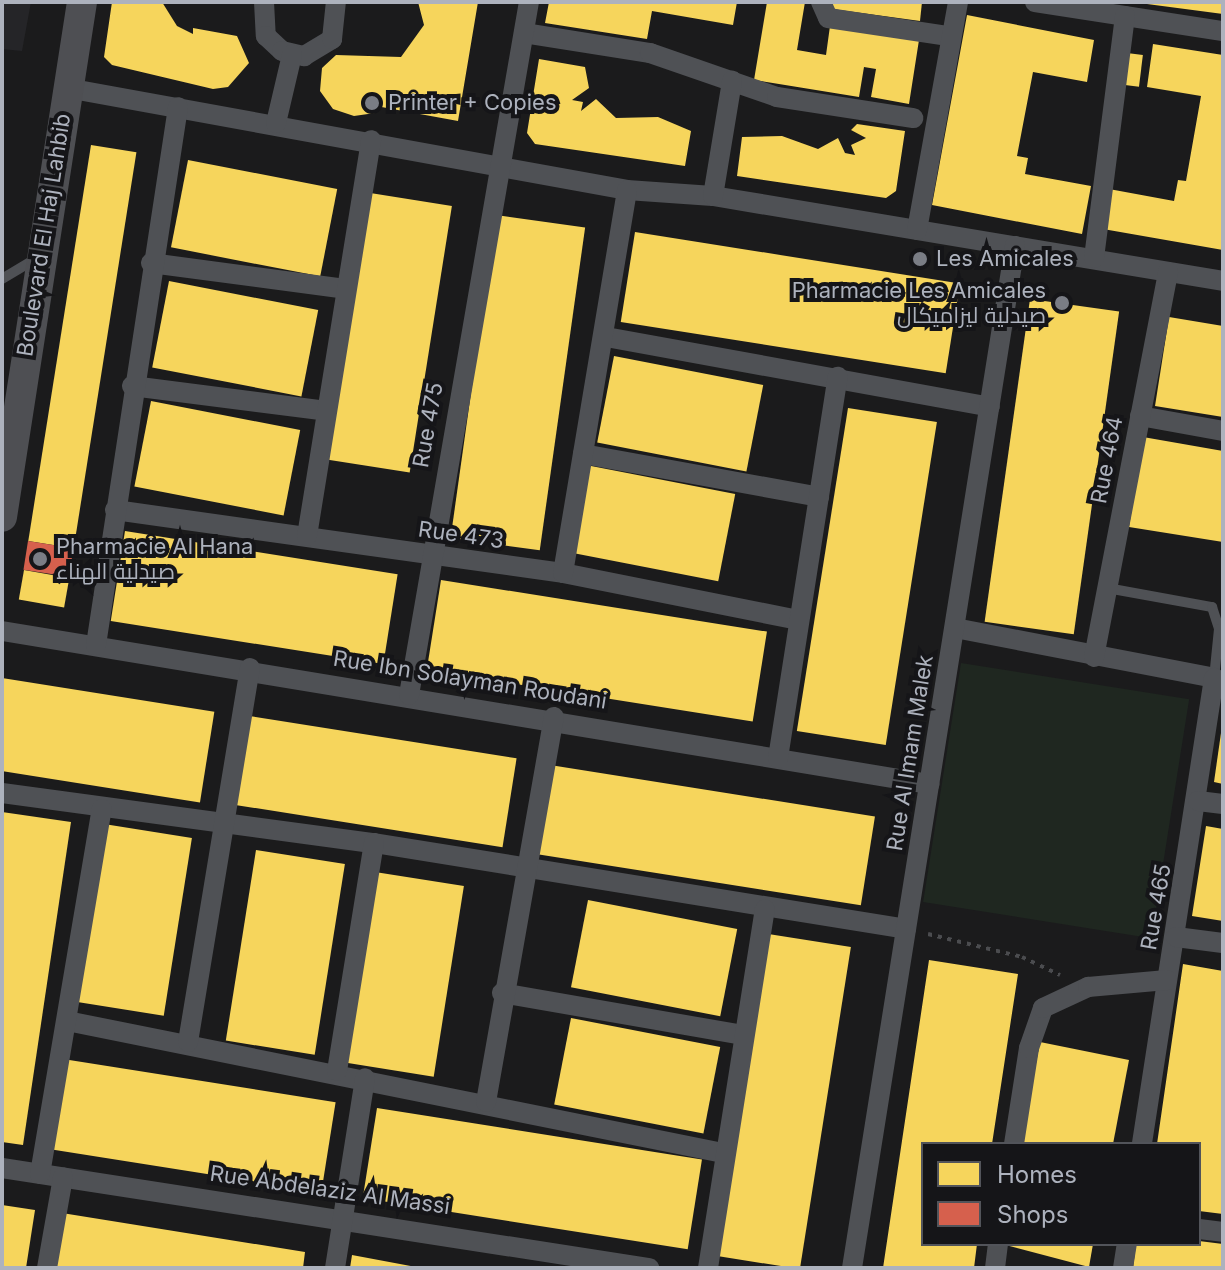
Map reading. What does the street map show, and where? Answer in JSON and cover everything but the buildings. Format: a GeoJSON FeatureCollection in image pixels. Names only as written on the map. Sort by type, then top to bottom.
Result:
{"type":"FeatureCollection","features":[{"type":"Feature","properties":{"kind":"street","name":"Boulevard El Haj Lahbib"},"geometry":{"type":"LineString","coordinates":[[3,507],[39,257],[82,2]]}},
{"type":"Feature","properties":{"kind":"street"},"geometry":{"type":"LineString","coordinates":[[264,2],[266,36],[292,55],[315,53],[332,39],[336,2]]}},
{"type":"Feature","properties":{"kind":"street","name":"Rue 475"},"geometry":{"type":"LineString","coordinates":[[409,695],[497,164],[529,2]]}},
{"type":"Feature","properties":{"kind":"street"},"geometry":{"type":"LineString","coordinates":[[821,2],[828,18],[949,36]]}},
{"type":"Feature","properties":{"kind":"street"},"geometry":{"type":"LineString","coordinates":[[917,230],[949,36],[958,2]]}},
{"type":"Feature","properties":{"kind":"street"},"geometry":{"type":"LineString","coordinates":[[1035,2],[1133,12],[1223,31]]}},
{"type":"Feature","properties":{"kind":"street"},"geometry":{"type":"LineString","coordinates":[[1094,258],[1133,12]]}},
{"type":"Feature","properties":{"kind":"street"},"geometry":{"type":"LineString","coordinates":[[524,33],[650,53],[777,97],[913,118]]}},
{"type":"Feature","properties":{"kind":"street"},"geometry":{"type":"LineString","coordinates":[[276,123],[292,55]]}},
{"type":"Feature","properties":{"kind":"street"},"geometry":{"type":"LineString","coordinates":[[713,196],[732,81]]}},
{"type":"Feature","properties":{"kind":"street"},"geometry":{"type":"LineString","coordinates":[[67,88],[371,140],[627,190],[713,196],[1223,281]]}},
{"type":"Feature","properties":{"kind":"street"},"geometry":{"type":"LineString","coordinates":[[96,645],[132,386],[178,107]]}},
{"type":"Feature","properties":{"kind":"street"},"geometry":{"type":"LineString","coordinates":[[307,536],[371,140]]}},
{"type":"Feature","properties":{"kind":"street"},"geometry":{"type":"LineString","coordinates":[[563,573],[606,337],[627,190]]}},
{"type":"Feature","properties":{"kind":"street","name":"Rue Al Imam Malek"},"geometry":{"type":"LineString","coordinates":[[852,1268],[1015,246]]}},
{"type":"Feature","properties":{"kind":"street"},"geometry":{"type":"LineString","coordinates":[[151,263],[345,289]]}},
{"type":"Feature","properties":{"kind":"street","name":"Rue 464"},"geometry":{"type":"LineString","coordinates":[[1094,657],[1168,272]]}},
{"type":"Feature","properties":{"kind":"street"},"geometry":{"type":"LineString","coordinates":[[606,337],[990,407]]}},
{"type":"Feature","properties":{"kind":"street"},"geometry":{"type":"LineString","coordinates":[[778,758],[838,377]]}},
{"type":"Feature","properties":{"kind":"street"},"geometry":{"type":"LineString","coordinates":[[132,386],[326,411]]}},
{"type":"Feature","properties":{"kind":"street"},"geometry":{"type":"LineString","coordinates":[[1140,416],[1223,431]]}},
{"type":"Feature","properties":{"kind":"street"},"geometry":{"type":"LineString","coordinates":[[583,454],[819,497]]}},
{"type":"Feature","properties":{"kind":"street","name":"Rue 473"},"geometry":{"type":"LineString","coordinates":[[115,510],[563,573],[798,620]]}},
{"type":"Feature","properties":{"kind":"street"},"geometry":{"type":"LineString","coordinates":[[955,628],[1214,678]]}},
{"type":"Feature","properties":{"kind":"street","name":"Rue Ibn Solayman Roudani"},"geometry":{"type":"LineString","coordinates":[[2,631],[554,717],[929,784]]}},
{"type":"Feature","properties":{"kind":"street"},"geometry":{"type":"LineString","coordinates":[[188,1042],[250,668]]}},
{"type":"Feature","properties":{"kind":"street","name":"Rue 465"},"geometry":{"type":"LineString","coordinates":[[1142,1142],[1198,801],[1214,678]]}},
{"type":"Feature","properties":{"kind":"street"},"geometry":{"type":"LineString","coordinates":[[486,1102],[502,993],[554,717]]}},
{"type":"Feature","properties":{"kind":"street"},"geometry":{"type":"LineString","coordinates":[[2,793],[102,809],[374,843],[765,909],[906,929]]}},
{"type":"Feature","properties":{"kind":"street"},"geometry":{"type":"LineString","coordinates":[[1198,801],[1223,804]]}},
{"type":"Feature","properties":{"kind":"street"},"geometry":{"type":"LineString","coordinates":[[40,1174],[102,809]]}},
{"type":"Feature","properties":{"kind":"street"},"geometry":{"type":"LineString","coordinates":[[337,1071],[374,843]]}},
{"type":"Feature","properties":{"kind":"street"},"geometry":{"type":"LineString","coordinates":[[708,1268],[723,1153],[765,909]]}},
{"type":"Feature","properties":{"kind":"street"},"geometry":{"type":"LineString","coordinates":[[1176,937],[1223,943]]}},
{"type":"Feature","properties":{"kind":"street"},"geometry":{"type":"LineString","coordinates":[[1014,1142],[1029,1048],[1043,1008],[1088,987],[1167,980]]}},
{"type":"Feature","properties":{"kind":"street"},"geometry":{"type":"LineString","coordinates":[[502,993],[742,1035]]}},
{"type":"Feature","properties":{"kind":"street"},"geometry":{"type":"LineString","coordinates":[[67,1021],[337,1071],[723,1153]]}},
{"type":"Feature","properties":{"kind":"street"},"geometry":{"type":"LineString","coordinates":[[335,1268],[365,1078]]}},
{"type":"Feature","properties":{"kind":"street","name":"Rue Abdelaziz Al Massi"},"geometry":{"type":"LineString","coordinates":[[2,1168],[343,1217],[551,1258],[640,1267]]}},
{"type":"Feature","properties":{"kind":"street"},"geometry":{"type":"LineString","coordinates":[[47,1268],[63,1177]]}},
{"type":"Feature","properties":{"kind":"street"},"geometry":{"type":"LineString","coordinates":[[1201,1229],[1223,1232]]}},
{"type":"Feature","properties":{"kind":"street"},"geometry":{"type":"LineString","coordinates":[[995,1268],[998,1246]]}},
{"type":"Feature","properties":{"kind":"street"},"geometry":{"type":"LineString","coordinates":[[1123,1268],[1127,1246]]}},
{"type":"Feature","properties":{"kind":"lane"},"geometry":{"type":"LineString","coordinates":[[2,279],[39,257]]}},
{"type":"Feature","properties":{"kind":"lane"},"geometry":{"type":"LineString","coordinates":[[1107,588],[1212,607],[1219,629],[1214,678]]}},
{"type":"Feature","properties":{"kind":"path"},"geometry":{"type":"LineString","coordinates":[[906,929],[1022,957],[1088,987]]}},
{"type":"Feature","properties":{"kind":"shaded area"},"geometry":{"type":"Polygon","coordinates":[[[2,2],[31,2],[22,51],[2,49],[2,2]]]}},
{"type":"Feature","properties":{"kind":"shaded area"},"geometry":{"type":"Polygon","coordinates":[[[961,663],[1189,699],[1151,938],[923,902],[961,663]]]}},
{"type":"Feature","properties":{"kind":"place","name":"Printer + Copies"},"geometry":{"type":"Point","coordinates":[372,103]}},
{"type":"Feature","properties":{"kind":"place","name":"Les Amicales"},"geometry":{"type":"Point","coordinates":[920,259]}},
{"type":"Feature","properties":{"kind":"place","name":"Pharmacie Les Amicales صيدلية ليزاميكال"},"geometry":{"type":"Point","coordinates":[1062,303]}},
{"type":"Feature","properties":{"kind":"place","name":"Pharmacie Al Hana صيدلية الهناء"},"geometry":{"type":"Point","coordinates":[40,559]}}]}
